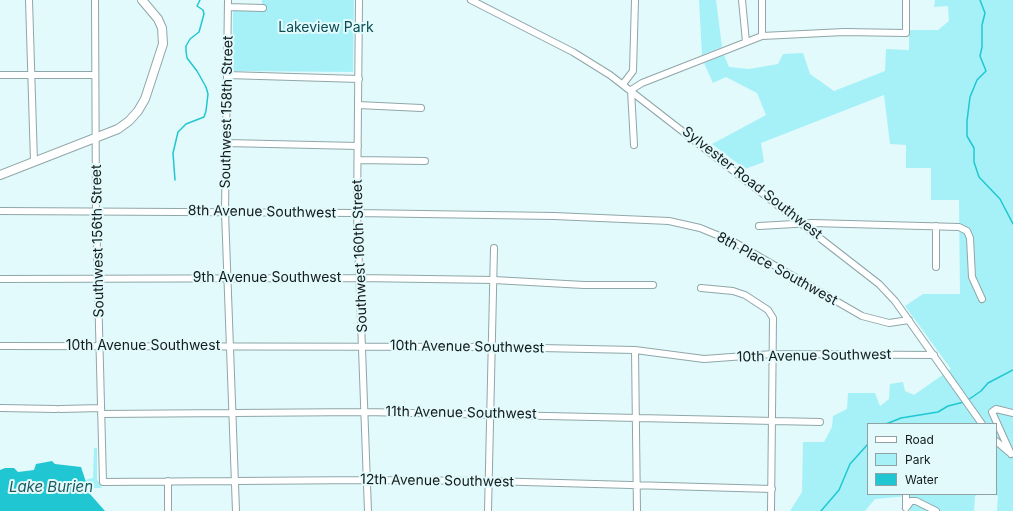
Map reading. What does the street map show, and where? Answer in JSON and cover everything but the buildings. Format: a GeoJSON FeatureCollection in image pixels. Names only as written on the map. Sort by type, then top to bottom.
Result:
{"type":"FeatureCollection","features":[{"type":"Feature","properties":{"kind":"main road"},"geometry":{"type":"LineString","coordinates":[[0,175],[118,129],[129,121],[138,111],[159,60],[163,44],[162,28],[158,19],[142,0]]}},
{"type":"Feature","properties":{"kind":"street"},"geometry":{"type":"LineString","coordinates":[[29,0],[34,162]]}},
{"type":"Feature","properties":{"kind":"street","name":"Southwest 156th Street"},"geometry":{"type":"LineString","coordinates":[[95,0],[97,138],[96,211],[103,482]]}},
{"type":"Feature","properties":{"kind":"street","name":"Southwest 158th Street"},"geometry":{"type":"LineString","coordinates":[[228,0],[225,212],[226,278],[233,413],[236,511]]}},
{"type":"Feature","properties":{"kind":"street","name":"Southwest 160th Street"},"geometry":{"type":"LineString","coordinates":[[359,0],[357,213],[368,511]]}},
{"type":"Feature","properties":{"kind":"street","name":"Sylvester Road Southwest"},"geometry":{"type":"LineString","coordinates":[[471,0],[573,52],[623,84],[879,284],[895,301],[909,320],[976,418],[981,423]]}},
{"type":"Feature","properties":{"kind":"street"},"geometry":{"type":"LineString","coordinates":[[623,84],[633,71],[635,0]]}},
{"type":"Feature","properties":{"kind":"street"},"geometry":{"type":"LineString","coordinates":[[742,0],[746,42]]}},
{"type":"Feature","properties":{"kind":"street"},"geometry":{"type":"LineString","coordinates":[[762,0],[762,36]]}},
{"type":"Feature","properties":{"kind":"street"},"geometry":{"type":"LineString","coordinates":[[634,145],[631,90],[642,83],[762,36],[844,32],[906,33],[906,0]]}},
{"type":"Feature","properties":{"kind":"street"},"geometry":{"type":"LineString","coordinates":[[228,7],[262,8]]}},
{"type":"Feature","properties":{"kind":"street"},"geometry":{"type":"LineString","coordinates":[[0,75],[95,75]]}},
{"type":"Feature","properties":{"kind":"street"},"geometry":{"type":"LineString","coordinates":[[227,76],[359,79]]}},
{"type":"Feature","properties":{"kind":"street"},"geometry":{"type":"LineString","coordinates":[[358,105],[422,108]]}},
{"type":"Feature","properties":{"kind":"street"},"geometry":{"type":"LineString","coordinates":[[226,143],[358,146]]}},
{"type":"Feature","properties":{"kind":"street"},"geometry":{"type":"LineString","coordinates":[[358,160],[425,161]]}},
{"type":"Feature","properties":{"kind":"street","name":"8th Avenue Southwest"},"geometry":{"type":"LineString","coordinates":[[0,212],[96,211],[357,213],[643,219]]}},
{"type":"Feature","properties":{"kind":"street","name":"8th Place Southwest"},"geometry":{"type":"LineString","coordinates":[[643,219],[687,224],[711,231],[763,258],[862,316],[889,323],[909,320]]}},
{"type":"Feature","properties":{"kind":"street"},"geometry":{"type":"LineString","coordinates":[[759,226],[804,224],[959,227],[967,231],[970,242],[972,276],[982,299]]}},
{"type":"Feature","properties":{"kind":"street"},"geometry":{"type":"LineString","coordinates":[[936,226],[936,266]]}},
{"type":"Feature","properties":{"kind":"street"},"geometry":{"type":"LineString","coordinates":[[488,511],[493,347],[494,248]]}},
{"type":"Feature","properties":{"kind":"street","name":"9th Avenue Southwest"},"geometry":{"type":"LineString","coordinates":[[0,279],[360,278],[494,280],[584,285],[653,285]]}},
{"type":"Feature","properties":{"kind":"street"},"geometry":{"type":"LineString","coordinates":[[701,288],[740,292],[764,307],[772,314],[774,321],[771,511]]}},
{"type":"Feature","properties":{"kind":"street","name":"10th Avenue Southwest"},"geometry":{"type":"LineString","coordinates":[[0,346],[99,345],[493,347],[635,350],[704,359],[773,354],[934,355]]}},
{"type":"Feature","properties":{"kind":"street"},"geometry":{"type":"LineString","coordinates":[[635,350],[634,417],[637,511]]}},
{"type":"Feature","properties":{"kind":"street","name":"11th Avenue Southwest"},"geometry":{"type":"LineString","coordinates":[[0,408],[233,413],[364,412],[490,414],[820,422]]}},
{"type":"Feature","properties":{"kind":"street"},"geometry":{"type":"LineString","coordinates":[[1012,454],[992,412],[996,409],[1013,413]]}},
{"type":"Feature","properties":{"kind":"street"},"geometry":{"type":"LineString","coordinates":[[997,442],[1012,454]]}},
{"type":"Feature","properties":{"kind":"street","name":"12th Avenue Southwest"},"geometry":{"type":"LineString","coordinates":[[103,482],[367,480],[489,481],[772,489]]}},
{"type":"Feature","properties":{"kind":"street"},"geometry":{"type":"LineString","coordinates":[[168,481],[168,511]]}},
{"type":"Feature","properties":{"kind":"street"},"geometry":{"type":"LineString","coordinates":[[906,495],[906,510]]}},
{"type":"Feature","properties":{"kind":"street"},"geometry":{"type":"LineString","coordinates":[[906,510],[911,501],[916,501],[936,511]]}},
{"type":"Feature","properties":{"kind":"green space","name":"Lakeview Park"},"geometry":{"type":"Polygon","coordinates":[[[262,0],[354,0],[353,72],[233,71],[233,8],[262,8],[262,0]]]}},
{"type":"Feature","properties":{"kind":"green space"},"geometry":{"type":"Polygon","coordinates":[[[699,0],[716,0],[722,47],[702,55],[699,0]]]}},
{"type":"Feature","properties":{"kind":"green space"},"geometry":{"type":"Polygon","coordinates":[[[935,0],[1013,0],[1013,511],[997,511],[997,423],[867,423],[867,495],[976,495],[975,496],[974,511],[910,511],[909,496],[875,499],[865,511],[790,511],[802,492],[803,442],[824,442],[832,427],[833,416],[847,409],[848,393],[875,393],[880,406],[889,399],[890,384],[903,382],[905,391],[914,395],[951,369],[905,306],[923,294],[960,294],[959,200],[931,200],[931,168],[906,168],[906,145],[890,144],[884,95],[761,143],[764,162],[745,169],[712,144],[766,115],[757,93],[726,77],[713,83],[704,63],[724,55],[729,67],[749,69],[778,64],[783,54],[803,53],[810,74],[834,91],[885,71],[886,49],[909,50],[909,30],[938,30],[949,21],[948,6],[934,7],[935,0]]]}},
{"type":"Feature","properties":{"kind":"green space"},"geometry":{"type":"Polygon","coordinates":[[[94,448],[97,448],[97,479],[102,488],[91,488],[89,483],[86,483],[85,480],[93,478],[94,448]]]}},
{"type":"Feature","properties":{"kind":"water","name":"Lake Burien"},"geometry":{"type":"Polygon","coordinates":[[[52,461],[55,464],[81,467],[90,494],[105,511],[0,511],[0,470],[5,468],[14,468],[18,472],[34,470],[36,464],[52,461]]]}},
{"type":"Feature","properties":{"kind":"waterway"},"geometry":{"type":"LineString","coordinates":[[175,180],[173,153],[178,132],[186,124],[204,117],[206,111],[208,94],[206,87],[197,71],[187,58],[186,51],[186,46],[190,39],[199,32],[204,14],[203,10],[197,6],[200,0]]}},
{"type":"Feature","properties":{"kind":"waterway"},"geometry":{"type":"LineString","coordinates":[[980,0],[985,13],[982,25],[982,47],[980,56],[986,71],[977,80],[970,97],[967,136],[974,148],[974,162],[979,177],[1000,199],[1013,224]]}},
{"type":"Feature","properties":{"kind":"waterway"},"geometry":{"type":"LineString","coordinates":[[968,400],[981,391],[988,383],[1013,370]]}},
{"type":"Feature","properties":{"kind":"waterway"},"geometry":{"type":"LineString","coordinates":[[888,423],[901,418],[938,412],[948,406],[964,402]]}},
{"type":"Feature","properties":{"kind":"waterway"},"geometry":{"type":"LineString","coordinates":[[821,511],[839,490],[850,464],[867,445]]}}]}
